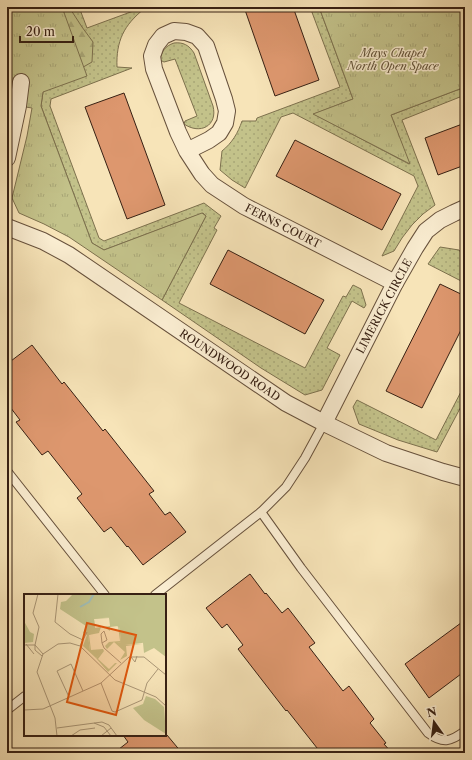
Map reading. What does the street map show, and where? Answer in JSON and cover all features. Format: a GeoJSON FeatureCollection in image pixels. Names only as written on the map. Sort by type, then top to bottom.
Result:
{"type":"FeatureCollection","features":[{"type":"Feature","properties":{"kind":"street","name":"FERNS COURT"},"geometry":{"type":"LineString","coordinates":[[187,151],[219,133],[225,123],[227,111],[206,46],[197,36],[186,32],[174,32],[163,36],[156,45],[152,56],[154,69],[178,132],[187,151],[202,174],[212,185],[244,206],[395,283]]}},
{"type":"Feature","properties":{"kind":"street"},"geometry":{"type":"LineString","coordinates":[[7,158],[18,106],[21,82]]}},
{"type":"Feature","properties":{"kind":"street","name":"LIMERICK CIRCLE"},"geometry":{"type":"LineString","coordinates":[[324,424],[395,283],[426,231],[440,220],[465,208]]}},
{"type":"Feature","properties":{"kind":"street","name":"ROUNDWOOD ROAD"},"geometry":{"type":"LineString","coordinates":[[7,227],[43,241],[69,255],[286,403],[324,424],[386,453],[465,478]]}},
{"type":"Feature","properties":{"kind":"lane"},"geometry":{"type":"LineString","coordinates":[[156,594],[261,512],[286,487],[305,458],[324,424]]}},
{"type":"Feature","properties":{"kind":"lane"},"geometry":{"type":"LineString","coordinates":[[7,471],[104,594]]}},
{"type":"Feature","properties":{"kind":"lane"},"geometry":{"type":"LineString","coordinates":[[261,512],[301,568],[428,732],[436,739],[446,740],[457,737],[465,731]]}},
{"type":"Feature","properties":{"kind":"lane"},"geometry":{"type":"LineString","coordinates":[[7,710],[24,697]]}},
{"type":"Feature","properties":{"kind":"green space"},"geometry":{"type":"Polygon","coordinates":[[[7,7],[62,7],[87,76],[43,92],[41,106],[92,243],[104,250],[202,213],[206,216],[162,300],[69,237],[19,213],[12,198],[32,108],[7,104],[7,7]]]}},
{"type":"Feature","properties":{"kind":"green space"},"geometry":{"type":"Polygon","coordinates":[[[42,7],[69,7],[93,42],[92,62],[52,85],[42,7]]]}},
{"type":"Feature","properties":{"kind":"green space"},"geometry":{"type":"Polygon","coordinates":[[[62,7],[79,7],[87,28],[136,10],[144,9],[126,28],[118,49],[117,67],[132,68],[51,99],[50,106],[99,238],[104,241],[204,203],[221,216],[214,228],[217,230],[179,303],[305,368],[343,296],[346,297],[353,285],[361,289],[366,305],[364,308],[352,301],[327,348],[340,355],[322,390],[305,395],[261,368],[162,300],[206,216],[203,213],[104,250],[92,243],[41,106],[62,7]]]}},
{"type":"Feature","properties":{"kind":"green space","name":"Mays Chapel North Open Space"},"geometry":{"type":"Polygon","coordinates":[[[310,7],[319,7],[353,99],[314,114],[409,164],[391,115],[465,87],[465,95],[402,120],[435,205],[412,225],[394,251],[382,256],[418,186],[414,176],[293,113],[281,117],[245,188],[220,170],[222,151],[234,138],[242,121],[256,121],[257,118],[340,87],[310,7]]]}},
{"type":"Feature","properties":{"kind":"green space","name":"Mays Chapel North Open Space"},"geometry":{"type":"Polygon","coordinates":[[[319,7],[465,7],[465,87],[391,115],[410,164],[313,114],[353,99],[319,7]]]}},
{"type":"Feature","properties":{"kind":"green space"},"geometry":{"type":"Polygon","coordinates":[[[174,43],[186,45],[194,53],[213,106],[213,119],[206,127],[196,129],[184,124],[185,121],[197,116],[175,59],[164,62],[160,60],[164,49],[174,43]]]}},
{"type":"Feature","properties":{"kind":"green space"},"geometry":{"type":"Polygon","coordinates":[[[440,247],[459,250],[465,258],[465,283],[428,264],[440,247]]]}},
{"type":"Feature","properties":{"kind":"green space"},"geometry":{"type":"Polygon","coordinates":[[[465,384],[465,399],[437,452],[398,440],[359,424],[353,407],[357,400],[436,440],[465,384]]]}},
{"type":"Feature","properties":{"kind":"building"},"geometry":{"type":"Polygon","coordinates":[[[244,7],[293,7],[319,80],[275,96],[244,7]]]}},
{"type":"Feature","properties":{"kind":"building"},"geometry":{"type":"Polygon","coordinates":[[[124,93],[165,205],[127,219],[85,107],[124,93]]]}},
{"type":"Feature","properties":{"kind":"building"},"geometry":{"type":"Polygon","coordinates":[[[465,123],[465,165],[438,175],[425,138],[465,123]]]}},
{"type":"Feature","properties":{"kind":"building"},"geometry":{"type":"Polygon","coordinates":[[[295,140],[401,194],[382,230],[276,176],[295,140]]]}},
{"type":"Feature","properties":{"kind":"building"},"geometry":{"type":"Polygon","coordinates":[[[228,250],[324,300],[305,334],[210,284],[228,250]]]}},
{"type":"Feature","properties":{"kind":"building"},"geometry":{"type":"Polygon","coordinates":[[[440,284],[465,296],[465,322],[422,408],[386,391],[440,284]]]}},
{"type":"Feature","properties":{"kind":"building"},"geometry":{"type":"Polygon","coordinates":[[[32,345],[62,384],[64,382],[103,431],[105,429],[154,491],[149,494],[165,515],[170,512],[186,532],[143,565],[111,527],[104,532],[77,498],[82,494],[48,451],[42,455],[16,422],[20,420],[7,403],[7,364],[32,345]]]}},
{"type":"Feature","properties":{"kind":"building"},"geometry":{"type":"Polygon","coordinates":[[[250,574],[282,613],[288,608],[315,643],[309,647],[343,691],[349,686],[374,719],[370,723],[392,753],[321,753],[287,710],[286,711],[238,649],[243,645],[227,624],[222,628],[206,608],[250,574]]]}},
{"type":"Feature","properties":{"kind":"building"},"geometry":{"type":"Polygon","coordinates":[[[465,620],[465,671],[429,698],[405,664],[465,620]]]}},
{"type":"Feature","properties":{"kind":"building"},"geometry":{"type":"Polygon","coordinates":[[[167,735],[182,753],[114,753],[128,742],[124,736],[167,735]]]}}]}
